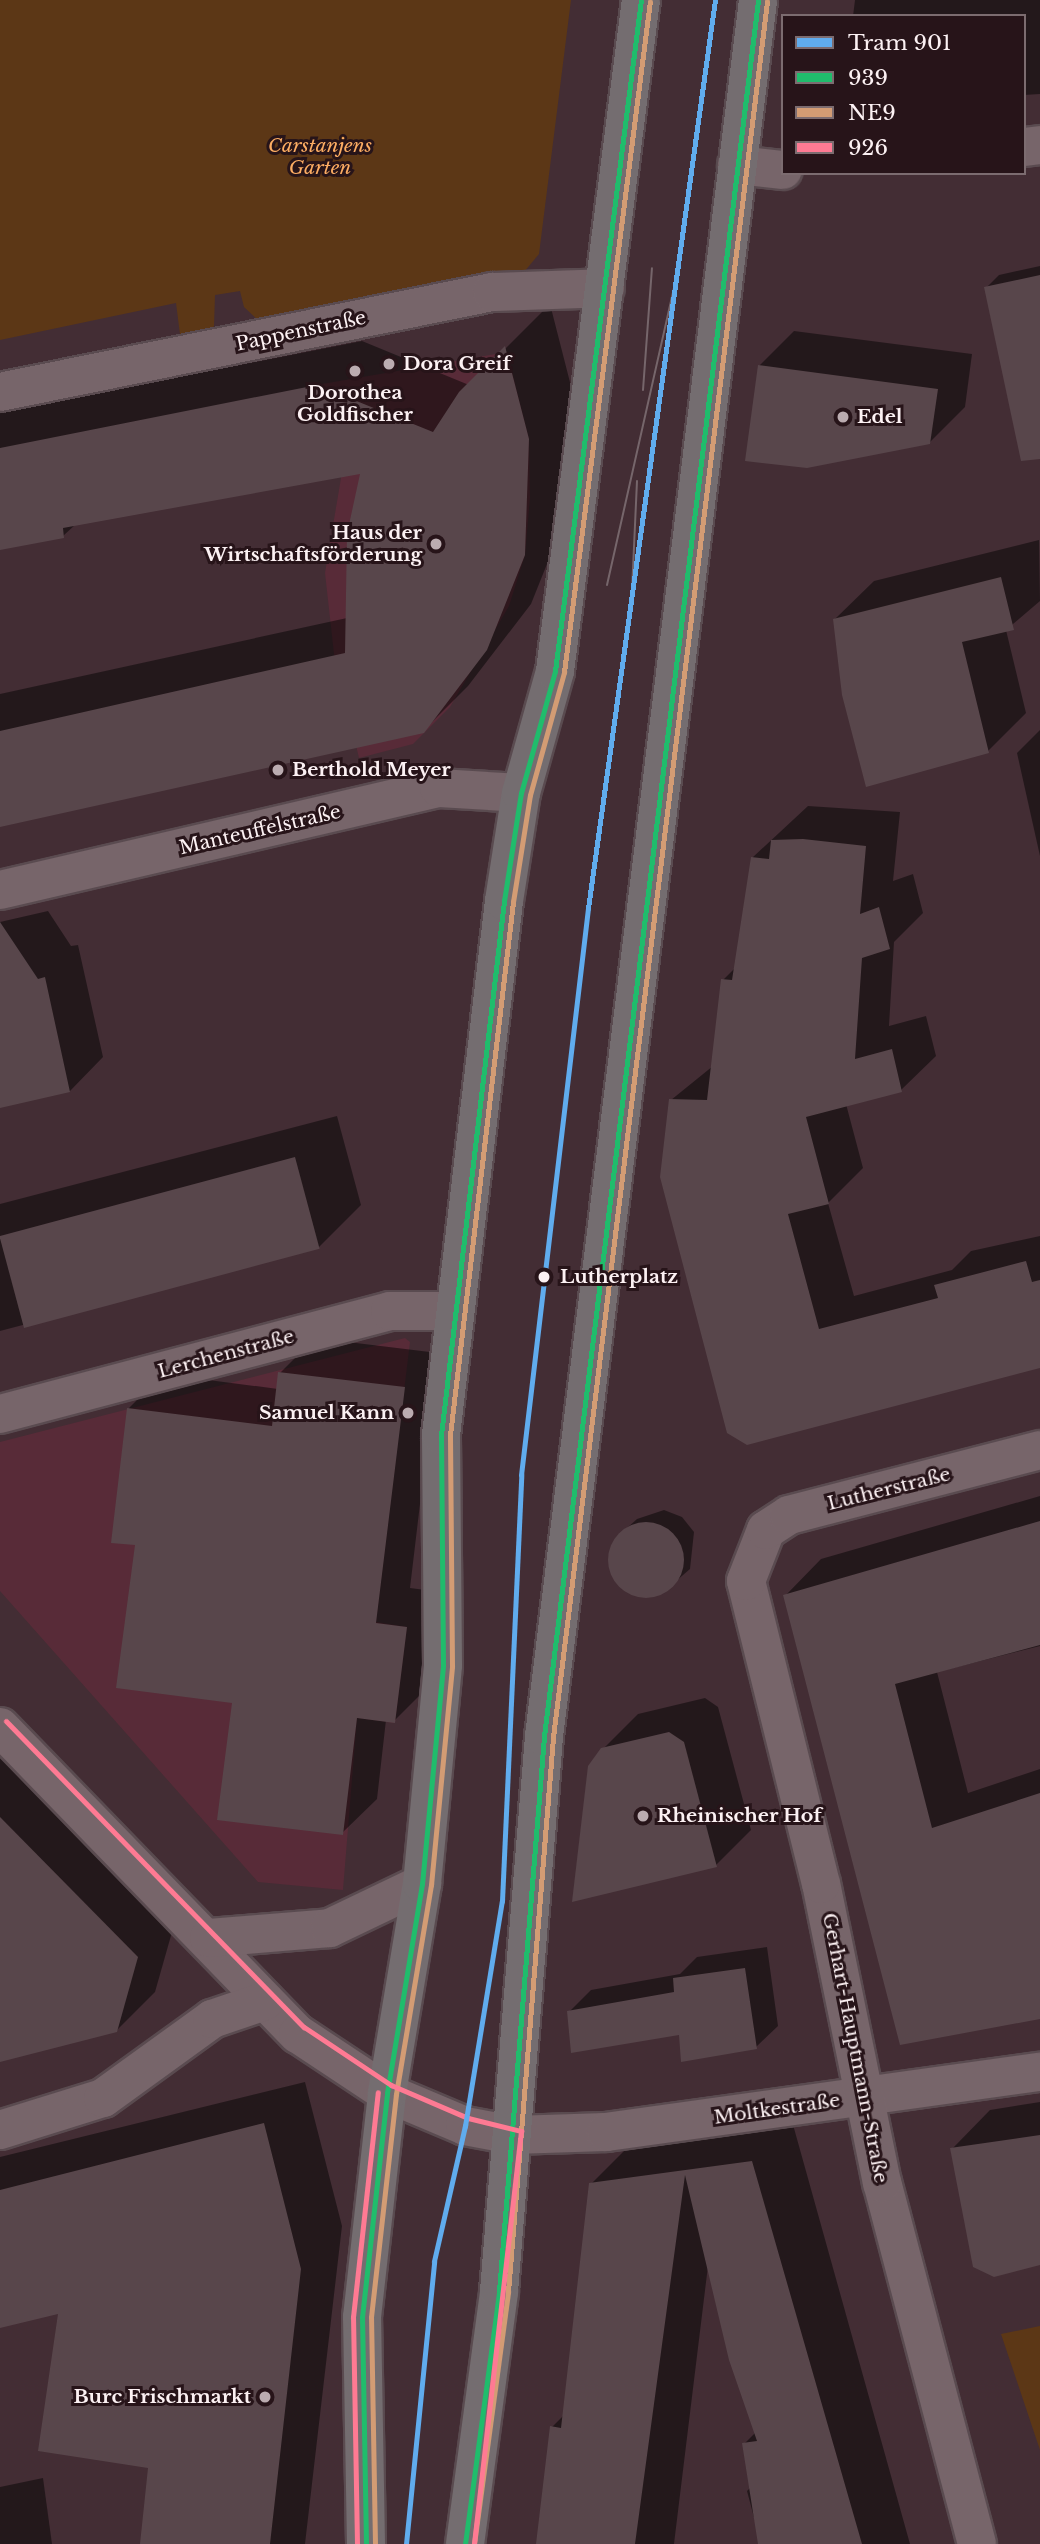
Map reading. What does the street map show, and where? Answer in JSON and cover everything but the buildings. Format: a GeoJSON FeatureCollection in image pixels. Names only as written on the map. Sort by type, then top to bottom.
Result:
{"type":"FeatureCollection","features":[{"type":"Feature","properties":{"kind":"main road"},"geometry":{"type":"LineString","coordinates":[[366,2544],[362,2317],[387,2093],[422,1884],[443,1665],[439,1464],[455,1311],[521,793],[555,671],[641,0]]}},
{"type":"Feature","properties":{"kind":"main road"},"geometry":{"type":"LineString","coordinates":[[465,2544],[513,2135],[544,1736],[758,0]]}},
{"type":"Feature","properties":{"kind":"street"},"geometry":{"type":"LineString","coordinates":[[737,165],[781,170]]}},
{"type":"Feature","properties":{"kind":"street","name":"Pappenstraße"},"geometry":{"type":"LineString","coordinates":[[0,392],[492,292],[560,286],[604,288]]}},
{"type":"Feature","properties":{"kind":"street","name":"Manteuffelstraße"},"geometry":{"type":"LineString","coordinates":[[0,890],[439,788],[521,793]]}},
{"type":"Feature","properties":{"kind":"street","name":"Lerchenstraße"},"geometry":{"type":"LineString","coordinates":[[0,1414],[390,1311],[455,1311]]}},
{"type":"Feature","properties":{"kind":"street","name":"Lutherstraße"},"geometry":{"type":"LineString","coordinates":[[754,1552],[766,1530],[789,1515],[1040,1450]]}},
{"type":"Feature","properties":{"kind":"street","name":"Gerhart-Hauptmann-Straße"},"geometry":{"type":"LineString","coordinates":[[754,1552],[746,1581],[868,2095],[882,2183],[977,2544]]}},
{"type":"Feature","properties":{"kind":"street","name":"Moltkestraße"},"geometry":{"type":"LineString","coordinates":[[0,1727],[209,1938],[265,2001],[318,2049],[387,2093],[465,2126],[513,2135],[606,2132],[1040,2072]]}},
{"type":"Feature","properties":{"kind":"street"},"geometry":{"type":"LineString","coordinates":[[209,1938],[330,1928],[422,1884]]}},
{"type":"Feature","properties":{"kind":"street"},"geometry":{"type":"LineString","coordinates":[[212,2018],[227,1995],[234,1966]]}},
{"type":"Feature","properties":{"kind":"street"},"geometry":{"type":"LineString","coordinates":[[0,2130],[103,2098],[212,2018],[265,2001]]}},
{"type":"Feature","properties":{"kind":"shaded area","name":"Haus der Wirtschaftsförderung"},"geometry":{"type":"Polygon","coordinates":[[[507,352],[529,439],[530,498],[525,555],[509,606],[450,707],[413,744],[359,758],[334,654],[325,573],[341,478],[322,384],[507,352]]]}},
{"type":"Feature","properties":{"kind":"shaded area"},"geometry":{"type":"Polygon","coordinates":[[[405,1338],[410,1342],[376,1622],[407,1627],[395,1723],[357,1718],[343,1890],[258,1882],[0,1591],[0,1442],[405,1338]]]}},
{"type":"Feature","properties":{"kind":"green space","name":"Carstanjens Garten"},"geometry":{"type":"Polygon","coordinates":[[[0,0],[571,0],[539,254],[524,272],[260,322],[244,307],[240,291],[215,295],[214,326],[206,336],[181,342],[176,303],[0,340],[0,0]]]}},
{"type":"Feature","properties":{"kind":"green space"},"geometry":{"type":"Polygon","coordinates":[[[1040,2326],[1040,2450],[1001,2334],[1040,2326]]]}},
{"type":"Feature","properties":{"kind":"tram line","name":"901"},"geometry":{"type":"LineString","coordinates":[[406,2544],[434,2261],[465,2126],[502,1901],[521,1475],[588,908],[715,0]]}},
{"type":"Feature","properties":{"kind":"tram line"},"geometry":{"type":"LineString","coordinates":[[607,585],[680,261]]}},
{"type":"Feature","properties":{"kind":"tram line"},"geometry":{"type":"LineString","coordinates":[[643,390],[652,268]]}},
{"type":"Feature","properties":{"kind":"tram line"},"geometry":{"type":"LineString","coordinates":[[632,591],[637,481]]}},
{"type":"Feature","properties":{"kind":"transit line","name":"939"},"geometry":{"type":"LineString","coordinates":[[366,2544],[362,2317],[387,2093],[422,1884],[443,1665],[441,1435],[504,901],[521,793],[555,671],[641,0]]}},
{"type":"Feature","properties":{"kind":"transit line","name":"939"},"geometry":{"type":"LineString","coordinates":[[465,2544],[499,2291],[544,1736],[758,0]]}},
{"type":"Feature","properties":{"kind":"transit line","name":"NE9"},"geometry":{"type":"LineString","coordinates":[[375,2544],[371,2317],[396,2094],[431,1885],[452,1666],[450,1435],[513,902],[530,795],[564,672],[650,1]]}},
{"type":"Feature","properties":{"kind":"transit line","name":"NE9"},"geometry":{"type":"LineString","coordinates":[[474,2544],[508,2292],[553,1737],[767,1]]}},
{"type":"Feature","properties":{"kind":"transit line","name":"926"},"geometry":{"type":"LineString","coordinates":[[6,1721],[304,2027],[391,2085],[468,2118],[521,2131],[474,2544]]}},
{"type":"Feature","properties":{"kind":"transit line","name":"926"},"geometry":{"type":"LineString","coordinates":[[357,2544],[353,2317],[378,2092]]}},
{"type":"Feature","properties":{"kind":"place","name":"Dora Greif"},"geometry":{"type":"Point","coordinates":[389,364]}},
{"type":"Feature","properties":{"kind":"place","name":"Dorothea Goldfischer"},"geometry":{"type":"Point","coordinates":[355,371]}},
{"type":"Feature","properties":{"kind":"place","name":"Edel"},"geometry":{"type":"Point","coordinates":[843,417]}},
{"type":"Feature","properties":{"kind":"place","name":"Haus der Wirtschaftsförderung"},"geometry":{"type":"Point","coordinates":[436,544]}},
{"type":"Feature","properties":{"kind":"place","name":"Berthold Meyer"},"geometry":{"type":"Point","coordinates":[278,770]}},
{"type":"Feature","properties":{"kind":"place","name":"Lutherplatz"},"geometry":{"type":"Point","coordinates":[544,1277]}},
{"type":"Feature","properties":{"kind":"place","name":"Samuel Kann"},"geometry":{"type":"Point","coordinates":[408,1413]}},
{"type":"Feature","properties":{"kind":"place","name":"Rheinischer Hof"},"geometry":{"type":"Point","coordinates":[643,1816]}},
{"type":"Feature","properties":{"kind":"place","name":"Burc Frischmarkt"},"geometry":{"type":"Point","coordinates":[265,2397]}}]}
